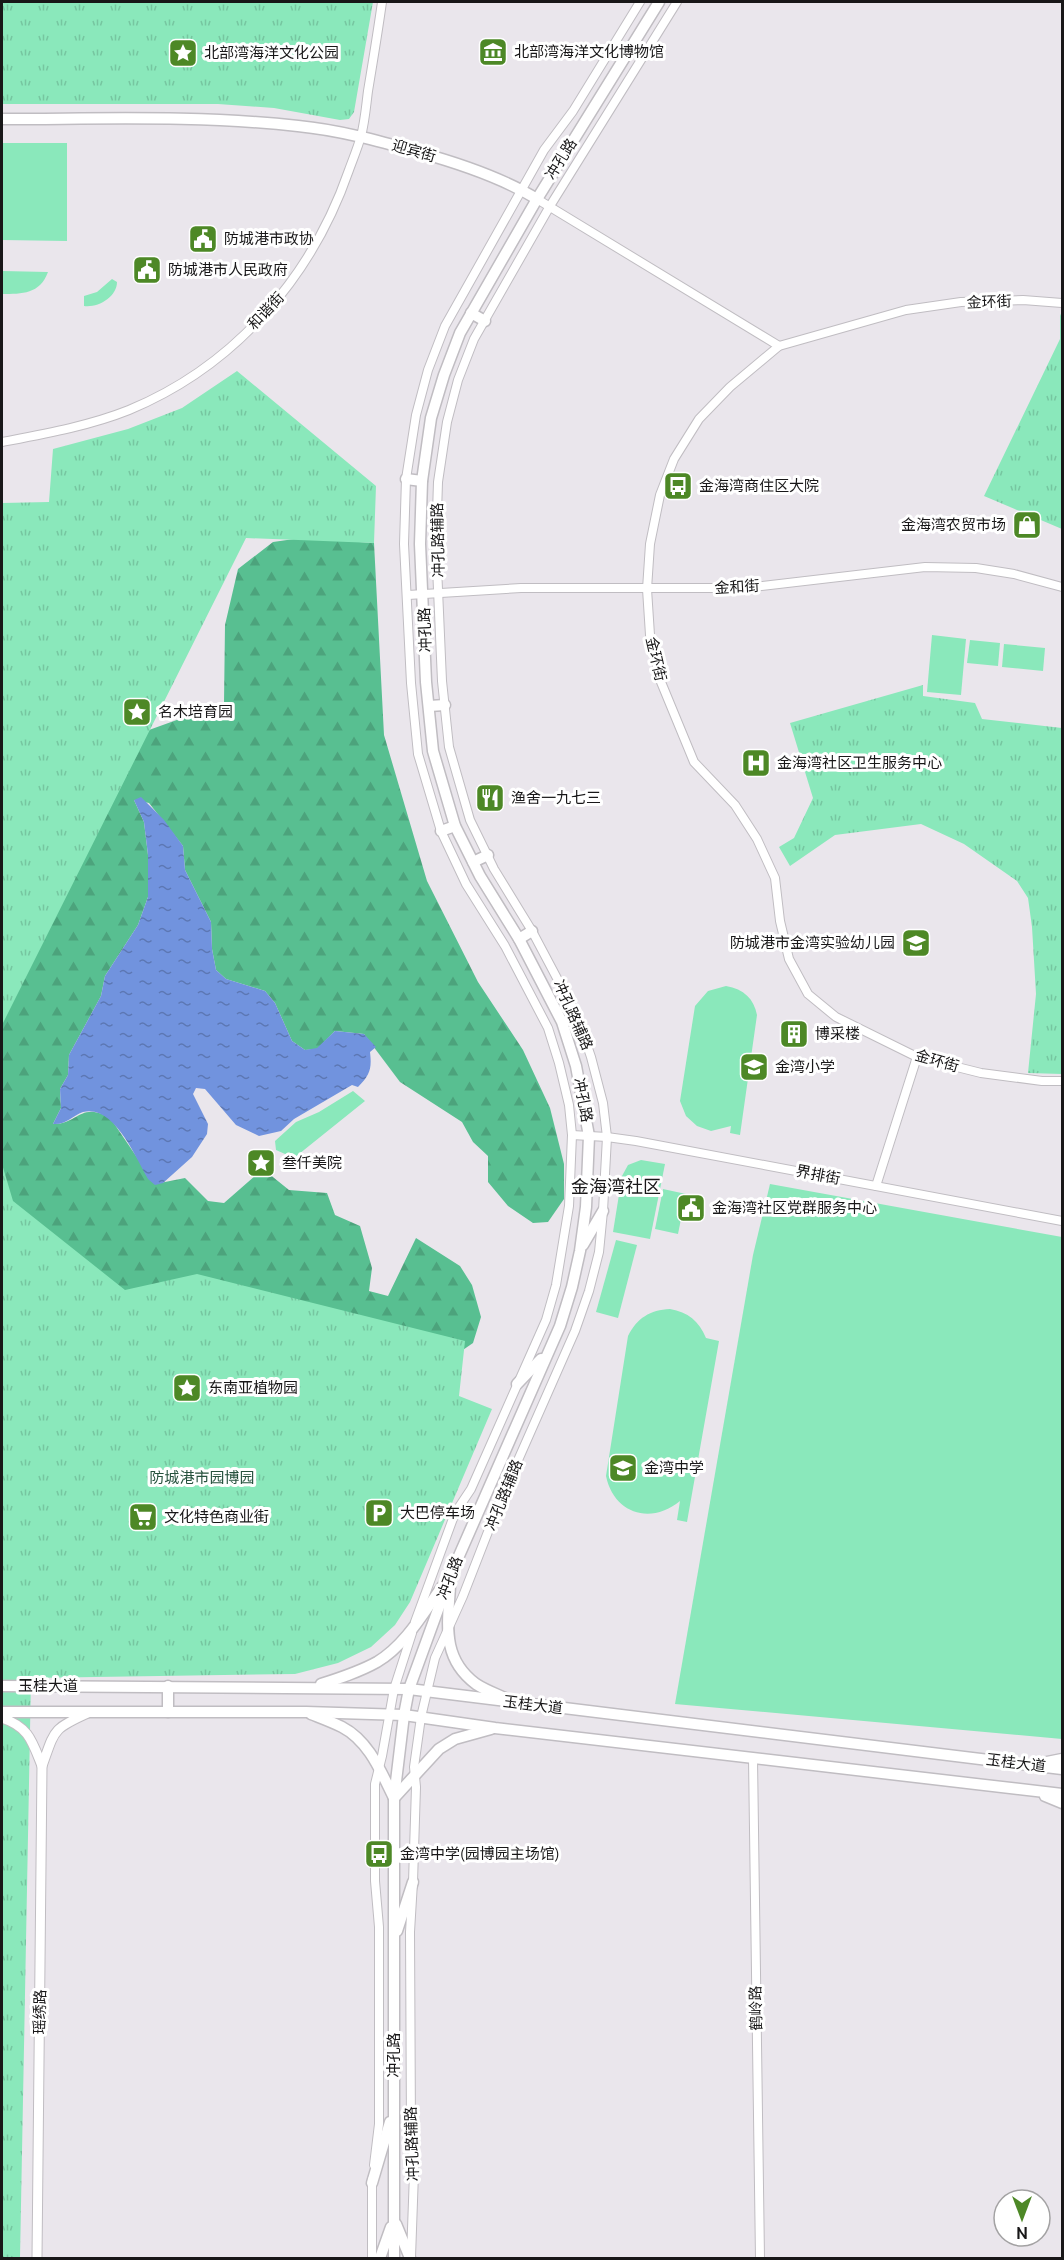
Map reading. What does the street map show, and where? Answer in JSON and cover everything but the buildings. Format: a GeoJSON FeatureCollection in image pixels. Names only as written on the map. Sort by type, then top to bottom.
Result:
{"type":"FeatureCollection","features":[{"type":"Feature","properties":{"kind":"main road","name":"冲孔路"},"geometry":{"type":"LineString","coordinates":[[394,2259],[394,1798],[404,1715],[409,1689],[451,1574],[560,1326],[580,1251],[586,1207],[589,1136],[576,1066],[562,1022],[519,939],[473,862],[456,826],[433,751],[420,544],[422,481],[431,418],[460,333],[537,198],[659,2]]}},
{"type":"Feature","properties":{"kind":"main road","name":"迎宾街"},"geometry":{"type":"LineString","coordinates":[[2,119],[219,120],[300,126],[361,136],[445,160],[537,198]]}},
{"type":"Feature","properties":{"kind":"main road"},"geometry":{"type":"LineString","coordinates":[[471,313],[485,321]]}},
{"type":"Feature","properties":{"kind":"main road"},"geometry":{"type":"LineString","coordinates":[[406,479],[422,481]]}},
{"type":"Feature","properties":{"kind":"main road"},"geometry":{"type":"LineString","coordinates":[[429,706],[444,705]]}},
{"type":"Feature","properties":{"kind":"main road"},"geometry":{"type":"LineString","coordinates":[[441,831],[456,826]]}},
{"type":"Feature","properties":{"kind":"main road"},"geometry":{"type":"LineString","coordinates":[[473,862],[488,855]]}},
{"type":"Feature","properties":{"kind":"main road"},"geometry":{"type":"LineString","coordinates":[[519,939],[532,931]]}},
{"type":"Feature","properties":{"kind":"main road"},"geometry":{"type":"LineString","coordinates":[[580,1251],[603,1211]]}},
{"type":"Feature","properties":{"kind":"main road"},"geometry":{"type":"LineString","coordinates":[[517,1384],[548,1352]]}},
{"type":"Feature","properties":{"kind":"main road"},"geometry":{"type":"LineString","coordinates":[[451,1574],[447,1630],[450,1649],[458,1666],[477,1684],[512,1702]]}},
{"type":"Feature","properties":{"kind":"main road"},"geometry":{"type":"LineString","coordinates":[[309,1688],[349,1676],[378,1661],[396,1647],[451,1574]]}},
{"type":"Feature","properties":{"kind":"main road","name":"玉桂大道"},"geometry":{"type":"LineString","coordinates":[[2,1686],[409,1689],[1062,1769]]}},
{"type":"Feature","properties":{"kind":"main road"},"geometry":{"type":"LineString","coordinates":[[168,1686],[168,1712]]}},
{"type":"Feature","properties":{"kind":"main road","name":"玉桂大道"},"geometry":{"type":"LineString","coordinates":[[2,1712],[306,1712],[404,1715],[495,1728],[1062,1794]]}},
{"type":"Feature","properties":{"kind":"main road"},"geometry":{"type":"LineString","coordinates":[[306,1712],[344,1728],[362,1742],[379,1767],[394,1798],[439,1749],[455,1739],[495,1728]]}},
{"type":"Feature","properties":{"kind":"main road"},"geometry":{"type":"LineString","coordinates":[[1031,1765],[1062,1759]]}},
{"type":"Feature","properties":{"kind":"main road"},"geometry":{"type":"LineString","coordinates":[[1028,1790],[1062,1803]]}},
{"type":"Feature","properties":{"kind":"main road"},"geometry":{"type":"LineString","coordinates":[[394,1940],[413,1882]]}},
{"type":"Feature","properties":{"kind":"main road"},"geometry":{"type":"LineString","coordinates":[[372,2182],[394,2110]]}},
{"type":"Feature","properties":{"kind":"main road"},"geometry":{"type":"LineString","coordinates":[[394,2218],[411,2259]]}},
{"type":"Feature","properties":{"kind":"main road"},"geometry":{"type":"LineString","coordinates":[[380,2259],[394,2218]]}},
{"type":"Feature","properties":{"kind":"street","name":"和谐街"},"geometry":{"type":"LineString","coordinates":[[2,442],[60,430],[129,410],[183,383],[221,355],[259,321],[289,286],[315,249],[337,204],[361,136],[382,2]]}},
{"type":"Feature","properties":{"kind":"street","name":"冲孔路辅路"},"geometry":{"type":"LineString","coordinates":[[372,2259],[372,2182],[378,2124],[379,1927],[375,1881],[375,1784],[394,1689],[423,1595],[455,1513],[471,1489],[546,1320],[556,1285],[569,1206],[572,1136],[569,1105],[548,1028],[505,946],[466,884],[441,831],[418,754],[411,684],[404,544],[406,479],[416,415],[428,370],[445,326],[544,150],[573,111],[640,2]]}},
{"type":"Feature","properties":{"kind":"street","name":"冲孔路辅路"},"geometry":{"type":"LineString","coordinates":[[411,2259],[414,2173],[411,2131],[410,1932],[414,1767],[421,1717],[435,1658],[485,1542],[500,1501],[575,1331],[599,1252],[607,1137],[603,1103],[580,1026],[532,931],[470,820],[449,747],[444,705],[436,544],[438,482],[447,422],[458,380],[474,339],[550,206],[677,2]]}},
{"type":"Feature","properties":{"kind":"street","name":"迎宾街"},"geometry":{"type":"LineString","coordinates":[[537,198],[779,346]]}},
{"type":"Feature","properties":{"kind":"street","name":"金环街"},"geometry":{"type":"LineString","coordinates":[[1062,303],[1023,300],[961,302],[906,310],[779,346],[730,387],[699,419],[674,459],[660,495],[650,544],[647,589],[650,635],[661,682],[694,762],[735,805],[757,839],[775,878],[780,921],[789,959],[808,994],[836,1017],[917,1057],[981,1073],[1042,1081],[1062,1081]]}},
{"type":"Feature","properties":{"kind":"street","name":"金和街"},"geometry":{"type":"LineString","coordinates":[[408,595],[521,588],[745,588],[925,567],[976,568],[1014,574],[1062,586]]}},
{"type":"Feature","properties":{"kind":"street"},"geometry":{"type":"LineString","coordinates":[[876,1186],[917,1057]]}},
{"type":"Feature","properties":{"kind":"street","name":"界排街"},"geometry":{"type":"LineString","coordinates":[[572,1136],[607,1137],[1062,1221]]}},
{"type":"Feature","properties":{"kind":"street"},"geometry":{"type":"LineString","coordinates":[[42,1766],[54,1734],[62,1725],[90,1712]]}},
{"type":"Feature","properties":{"kind":"street"},"geometry":{"type":"LineString","coordinates":[[2,1718],[14,1722],[30,1735],[42,1766]]}},
{"type":"Feature","properties":{"kind":"street","name":"鹤岭路"},"geometry":{"type":"LineString","coordinates":[[753,1758],[760,2259]]}},
{"type":"Feature","properties":{"kind":"street","name":"瑶绣路"},"geometry":{"type":"LineString","coordinates":[[37,2259],[42,1766]]}},
{"type":"Feature","properties":{"kind":"green space","name":"北部湾海洋文化公园"},"geometry":{"type":"Polygon","coordinates":[[[2,2],[373,2],[354,112],[349,119],[340,120],[274,108],[218,104],[2,104],[2,2]]]}},
{"type":"Feature","properties":{"kind":"green space"},"geometry":{"type":"Polygon","coordinates":[[[2,143],[67,143],[67,241],[2,240],[2,143]]]}},
{"type":"Feature","properties":{"kind":"green space"},"geometry":{"type":"Polygon","coordinates":[[[2,271],[48,272],[45,279],[35,289],[23,293],[2,294],[2,271]]]}},
{"type":"Feature","properties":{"kind":"green space"},"geometry":{"type":"Polygon","coordinates":[[[112,279],[117,282],[110,297],[101,303],[84,306],[84,296],[97,292],[112,279]]]}},
{"type":"Feature","properties":{"kind":"green space"},"geometry":{"type":"Polygon","coordinates":[[[1062,311],[1062,529],[984,496],[1060,339],[1062,311]]]}},
{"type":"Feature","properties":{"kind":"green space"},"geometry":{"type":"Polygon","coordinates":[[[237,371],[376,486],[374,543],[246,538],[2,1025],[2,503],[49,502],[53,449],[128,429],[182,408],[237,371]]]}},
{"type":"Feature","properties":{"kind":"green space"},"geometry":{"type":"Polygon","coordinates":[[[301,538],[374,543],[384,735],[427,881],[478,982],[523,1050],[550,1108],[564,1164],[564,1199],[548,1222],[533,1223],[508,1206],[488,1182],[488,1156],[473,1142],[462,1122],[400,1082],[364,1034],[335,1031],[317,1049],[305,1050],[292,1041],[275,1003],[265,991],[226,979],[216,970],[212,949],[211,922],[185,870],[183,846],[149,803],[134,800],[144,822],[148,855],[148,897],[138,925],[105,976],[101,996],[69,1055],[68,1075],[60,1089],[61,1108],[53,1124],[68,1121],[86,1112],[101,1114],[111,1119],[155,1184],[185,1178],[208,1201],[224,1203],[263,1169],[289,1190],[327,1193],[335,1215],[360,1226],[372,1268],[369,1291],[388,1296],[416,1238],[460,1266],[472,1285],[481,1317],[473,1343],[457,1354],[174,1300],[2,1279],[2,856],[110,744],[224,703],[225,625],[238,569],[273,542],[301,538]]]}},
{"type":"Feature","properties":{"kind":"green space"},"geometry":{"type":"Polygon","coordinates":[[[932,635],[966,639],[961,695],[927,692],[932,635]]]}},
{"type":"Feature","properties":{"kind":"green space"},"geometry":{"type":"Polygon","coordinates":[[[970,640],[1000,643],[998,666],[967,663],[970,640]]]}},
{"type":"Feature","properties":{"kind":"green space"},"geometry":{"type":"Polygon","coordinates":[[[1004,644],[1045,648],[1043,671],[1002,667],[1004,644]]]}},
{"type":"Feature","properties":{"kind":"green space"},"geometry":{"type":"Polygon","coordinates":[[[923,685],[923,696],[975,703],[982,719],[1062,728],[1062,1074],[1028,1073],[1036,994],[1028,898],[1017,881],[964,844],[921,824],[835,835],[790,866],[779,847],[794,838],[813,798],[790,723],[923,685]]]}},
{"type":"Feature","properties":{"kind":"green space"},"geometry":{"type":"Polygon","coordinates":[[[726,986],[743,992],[751,1000],[757,1015],[740,1135],[730,1133],[731,1126],[711,1131],[697,1126],[686,1116],[680,1101],[695,1006],[708,991],[726,986]]]}},
{"type":"Feature","properties":{"kind":"green space"},"geometry":{"type":"Polygon","coordinates":[[[353,1091],[365,1101],[294,1158],[276,1150],[275,1141],[296,1122],[319,1112],[353,1091]]]}},
{"type":"Feature","properties":{"kind":"green space"},"geometry":{"type":"Polygon","coordinates":[[[641,1160],[665,1164],[650,1239],[613,1232],[622,1176],[628,1165],[641,1160]]]}},
{"type":"Feature","properties":{"kind":"green space","name":"防城港市园博园"},"geometry":{"type":"Polygon","coordinates":[[[2,1164],[13,1201],[125,1290],[197,1274],[465,1341],[459,1396],[492,1409],[410,1602],[395,1625],[371,1647],[338,1663],[295,1674],[31,1678],[20,2258],[2,2258],[2,1164]]]}},
{"type":"Feature","properties":{"kind":"green space"},"geometry":{"type":"Polygon","coordinates":[[[770,1184],[1062,1237],[1062,1739],[675,1704],[753,1255],[770,1184]]]}},
{"type":"Feature","properties":{"kind":"green space"},"geometry":{"type":"Polygon","coordinates":[[[663,1189],[686,1194],[678,1234],[655,1229],[663,1189]]]}},
{"type":"Feature","properties":{"kind":"green space"},"geometry":{"type":"Polygon","coordinates":[[[616,1240],[637,1245],[618,1318],[596,1312],[616,1240]]]}},
{"type":"Feature","properties":{"kind":"green space"},"geometry":{"type":"Polygon","coordinates":[[[670,1309],[692,1318],[706,1338],[719,1341],[687,1522],[677,1520],[680,1501],[657,1513],[635,1512],[625,1507],[610,1489],[606,1476],[628,1336],[645,1316],[656,1311],[670,1309]]]}},
{"type":"Feature","properties":{"kind":"water"},"geometry":{"type":"Polygon","coordinates":[[[141,797],[164,820],[183,846],[185,870],[211,922],[212,949],[216,970],[226,979],[265,991],[275,1003],[292,1041],[305,1050],[317,1048],[335,1031],[364,1034],[376,1047],[370,1052],[371,1063],[368,1075],[358,1087],[352,1085],[294,1119],[281,1131],[259,1136],[236,1125],[205,1089],[196,1088],[193,1094],[208,1124],[207,1134],[192,1157],[163,1183],[155,1185],[148,1179],[123,1135],[105,1116],[94,1112],[83,1112],[65,1122],[53,1124],[61,1108],[60,1089],[68,1075],[69,1055],[101,996],[105,976],[138,925],[148,897],[148,855],[144,822],[134,800],[141,797]]]}},
{"type":"Feature","properties":{"kind":"place","name":"北部湾海洋文化博物馆"},"geometry":{"type":"Point","coordinates":[493,52]}},
{"type":"Feature","properties":{"kind":"place","name":"北部湾海洋文化公园"},"geometry":{"type":"Point","coordinates":[183,53]}},
{"type":"Feature","properties":{"kind":"place","name":"防城港市政协"},"geometry":{"type":"Point","coordinates":[203,239]}},
{"type":"Feature","properties":{"kind":"place","name":"防城港市人民政府"},"geometry":{"type":"Point","coordinates":[147,270]}},
{"type":"Feature","properties":{"kind":"place","name":"金海湾商住区大院"},"geometry":{"type":"Point","coordinates":[678,486]}},
{"type":"Feature","properties":{"kind":"place","name":"金海湾农贸市场"},"geometry":{"type":"Point","coordinates":[1027,525]}},
{"type":"Feature","properties":{"kind":"place","name":"名木培育园"},"geometry":{"type":"Point","coordinates":[137,712]}},
{"type":"Feature","properties":{"kind":"place","name":"金海湾社区卫生服务中心"},"geometry":{"type":"Point","coordinates":[756,763]}},
{"type":"Feature","properties":{"kind":"place","name":"渔舍一九七三"},"geometry":{"type":"Point","coordinates":[490,798]}},
{"type":"Feature","properties":{"kind":"place","name":"防城港市金湾实验幼儿园"},"geometry":{"type":"Point","coordinates":[916,943]}},
{"type":"Feature","properties":{"kind":"place","name":"博采楼"},"geometry":{"type":"Point","coordinates":[794,1034]}},
{"type":"Feature","properties":{"kind":"place","name":"金湾小学"},"geometry":{"type":"Point","coordinates":[754,1067]}},
{"type":"Feature","properties":{"kind":"place","name":"叁仟美院"},"geometry":{"type":"Point","coordinates":[261,1163]}},
{"type":"Feature","properties":{"kind":"place","name":"金海湾社区党群服务中心"},"geometry":{"type":"Point","coordinates":[691,1208]}},
{"type":"Feature","properties":{"kind":"place","name":"东南亚植物园"},"geometry":{"type":"Point","coordinates":[187,1388]}},
{"type":"Feature","properties":{"kind":"place","name":"金湾中学"},"geometry":{"type":"Point","coordinates":[623,1468]}},
{"type":"Feature","properties":{"kind":"place","name":"大巴停车场"},"geometry":{"type":"Point","coordinates":[379,1513]}},
{"type":"Feature","properties":{"kind":"place","name":"文化特色商业街"},"geometry":{"type":"Point","coordinates":[143,1517]}},
{"type":"Feature","properties":{"kind":"place","name":"金湾中学(园博园主场馆)"},"geometry":{"type":"Point","coordinates":[379,1854]}},
{"type":"Feature","properties":{"kind":"district","name":"金海湾社区"},"geometry":{"type":"Point","coordinates":[616,1187]}}]}
